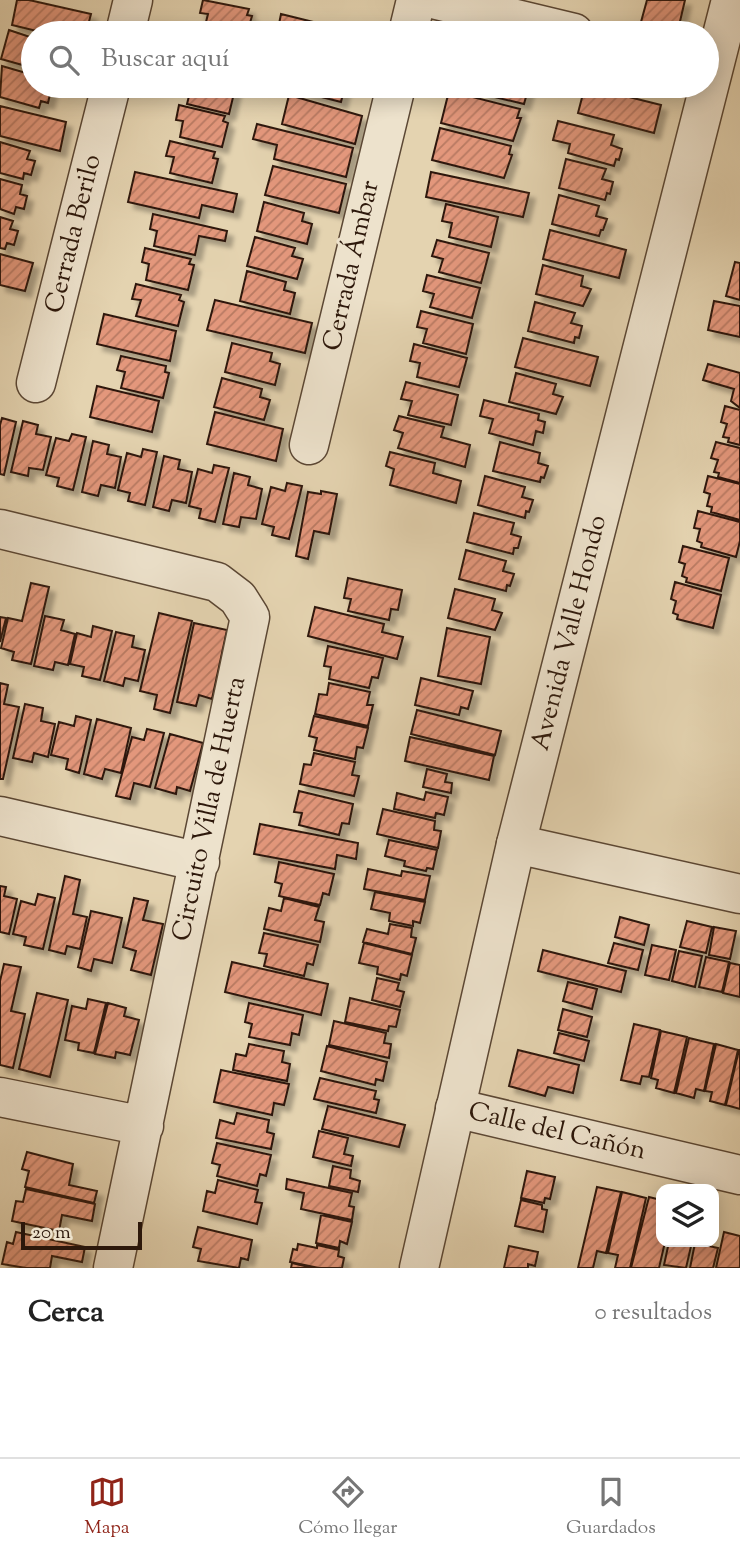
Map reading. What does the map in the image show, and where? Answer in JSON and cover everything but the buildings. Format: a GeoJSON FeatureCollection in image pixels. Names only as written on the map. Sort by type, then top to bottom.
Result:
{"type":"FeatureCollection","features":[{"type":"Feature","properties":{"kind":"street"},"geometry":{"type":"LineString","coordinates":[[128,21],[133,0]]}},
{"type":"Feature","properties":{"kind":"street"},"geometry":{"type":"LineString","coordinates":[[411,21],[416,0]]}},
{"type":"Feature","properties":{"kind":"street"},"geometry":{"type":"LineString","coordinates":[[438,0],[525,21]]}},
{"type":"Feature","properties":{"kind":"street","name":"Avenida Valle Hondo"},"geometry":{"type":"LineString","coordinates":[[719,40],[731,0]]}},
{"type":"Feature","properties":{"kind":"street","name":"Cerrada Berilo"},"geometry":{"type":"LineString","coordinates":[[36,383],[108,98]]}},
{"type":"Feature","properties":{"kind":"street","name":"Cerrada Ámbar"},"geometry":{"type":"LineString","coordinates":[[309,445],[393,98]]}},
{"type":"Feature","properties":{"kind":"street","name":"Avenida Valle Hondo"},"geometry":{"type":"LineString","coordinates":[[419,1268],[516,844],[703,98]]}},
{"type":"Feature","properties":{"kind":"street","name":"Circuito Villa de Huerta"},"geometry":{"type":"LineString","coordinates":[[0,529],[217,582],[238,598],[250,617],[113,1268]]}},
{"type":"Feature","properties":{"kind":"street"},"geometry":{"type":"LineString","coordinates":[[0,816],[200,862]]}},
{"type":"Feature","properties":{"kind":"street"},"geometry":{"type":"LineString","coordinates":[[516,844],[740,894]]}},
{"type":"Feature","properties":{"kind":"street"},"geometry":{"type":"LineString","coordinates":[[0,1097],[144,1126]]}},
{"type":"Feature","properties":{"kind":"street","name":"Calle del Cañón"},"geometry":{"type":"LineString","coordinates":[[455,1108],[740,1175]]}}]}
